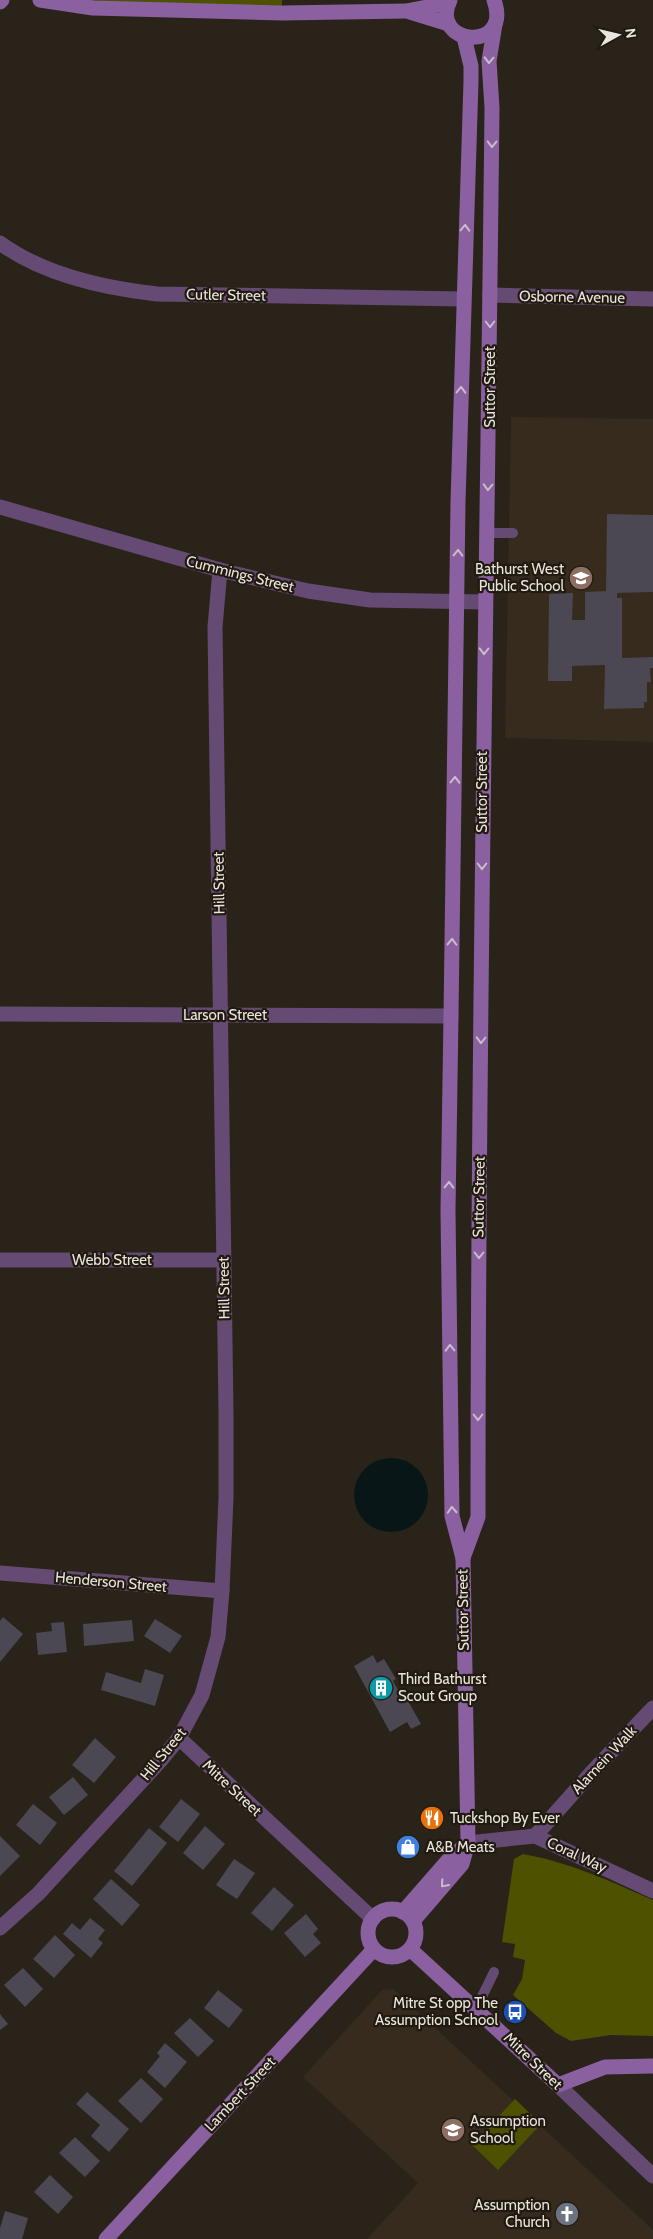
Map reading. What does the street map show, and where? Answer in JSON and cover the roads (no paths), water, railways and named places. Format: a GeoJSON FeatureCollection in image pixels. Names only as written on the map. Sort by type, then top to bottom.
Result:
{"type":"FeatureCollection","features":[{"type":"Feature","properties":{"kind":"main road"},"geometry":{"type":"LineString","coordinates":[[40,0],[93,8],[128,10],[282,13],[406,11],[450,1],[447,17],[449,24],[464,37],[482,37],[494,24]]}},
{"type":"Feature","properties":{"kind":"main road","name":"Suttor Street"},"geometry":{"type":"LineString","coordinates":[[463,1558],[478,1517],[482,734],[487,533],[492,108],[489,61],[494,24],[497,19],[496,2]]}},
{"type":"Feature","properties":{"kind":"main road"},"geometry":{"type":"LineString","coordinates":[[406,11],[449,24]]}},
{"type":"Feature","properties":{"kind":"main road","name":"Suttor Street"},"geometry":{"type":"LineString","coordinates":[[408,1916],[462,1864],[468,1843],[463,1558],[452,1516],[448,1211],[463,298],[471,81],[464,37]]}},
{"type":"Feature","properties":{"kind":"main road"},"geometry":{"type":"LineString","coordinates":[[390,1909],[408,1916],[416,1935],[410,1948],[404,1954],[388,1956],[374,1949],[368,1934],[372,1919],[383,1910],[390,1909]]}},
{"type":"Feature","properties":{"kind":"main road","name":"Mitre Street"},"geometry":{"type":"LineString","coordinates":[[410,1948],[558,2085]]}},
{"type":"Feature","properties":{"kind":"main road","name":"Lambert Street"},"geometry":{"type":"LineString","coordinates":[[106,2239],[374,1949]]}},
{"type":"Feature","properties":{"kind":"main road"},"geometry":{"type":"LineString","coordinates":[[558,2085],[605,2067],[653,2066]]}},
{"type":"Feature","properties":{"kind":"street","name":"Cutler Street"},"geometry":{"type":"LineString","coordinates":[[0,243],[14,253],[57,272],[97,285],[128,291],[157,294],[463,298]]}},
{"type":"Feature","properties":{"kind":"street","name":"Osborne Avenue"},"geometry":{"type":"LineString","coordinates":[[490,295],[653,299]]}},
{"type":"Feature","properties":{"kind":"street","name":"Cummings Street"},"geometry":{"type":"LineString","coordinates":[[0,507],[220,570],[308,591],[354,598],[485,602]]}},
{"type":"Feature","properties":{"kind":"street","name":"Hill Street"},"geometry":{"type":"LineString","coordinates":[[0,1928],[38,1894],[179,1738],[202,1695],[218,1636],[226,1498],[215,627],[220,570]]}},
{"type":"Feature","properties":{"kind":"street","name":"Larson Street"},"geometry":{"type":"LineString","coordinates":[[0,1014],[451,1016]]}},
{"type":"Feature","properties":{"kind":"street","name":"Webb Street"},"geometry":{"type":"LineString","coordinates":[[0,1260],[223,1260]]}},
{"type":"Feature","properties":{"kind":"street","name":"Henderson Street"},"geometry":{"type":"LineString","coordinates":[[0,1573],[222,1591]]}},
{"type":"Feature","properties":{"kind":"street","name":"Alamein Walk"},"geometry":{"type":"LineString","coordinates":[[535,1836],[653,1708]]}},
{"type":"Feature","properties":{"kind":"street","name":"Mitre Street"},"geometry":{"type":"LineString","coordinates":[[179,1738],[372,1919]]}},
{"type":"Feature","properties":{"kind":"street","name":"Coral Way"},"geometry":{"type":"LineString","coordinates":[[468,1843],[535,1836],[653,1891]]}},
{"type":"Feature","properties":{"kind":"street","name":"Mitre Street"},"geometry":{"type":"LineString","coordinates":[[558,2085],[653,2176]]}},
{"type":"Feature","properties":{"kind":"lane"},"geometry":{"type":"LineString","coordinates":[[487,533],[513,533]]}},
{"type":"Feature","properties":{"kind":"lane"},"geometry":{"type":"LineString","coordinates":[[476,2008],[494,1972]]}},
{"type":"Feature","properties":{"kind":"place","name":"Bathurst West Public School"},"geometry":{"type":"Point","coordinates":[581,578]}},
{"type":"Feature","properties":{"kind":"place","name":"Third Bathurst Scout Group"},"geometry":{"type":"Point","coordinates":[381,1688]}},
{"type":"Feature","properties":{"kind":"place","name":"Tuckshop By Ever"},"geometry":{"type":"Point","coordinates":[432,1818]}},
{"type":"Feature","properties":{"kind":"place","name":"A&B Meats"},"geometry":{"type":"Point","coordinates":[408,1847]}},
{"type":"Feature","properties":{"kind":"place","name":"Mitre St opp The Assumption School"},"geometry":{"type":"Point","coordinates":[515,2012]}},
{"type":"Feature","properties":{"kind":"place","name":"Assumption School"},"geometry":{"type":"Point","coordinates":[453,2130]}},
{"type":"Feature","properties":{"kind":"place","name":"Assumption Church"},"geometry":{"type":"Point","coordinates":[567,2214]}}]}
